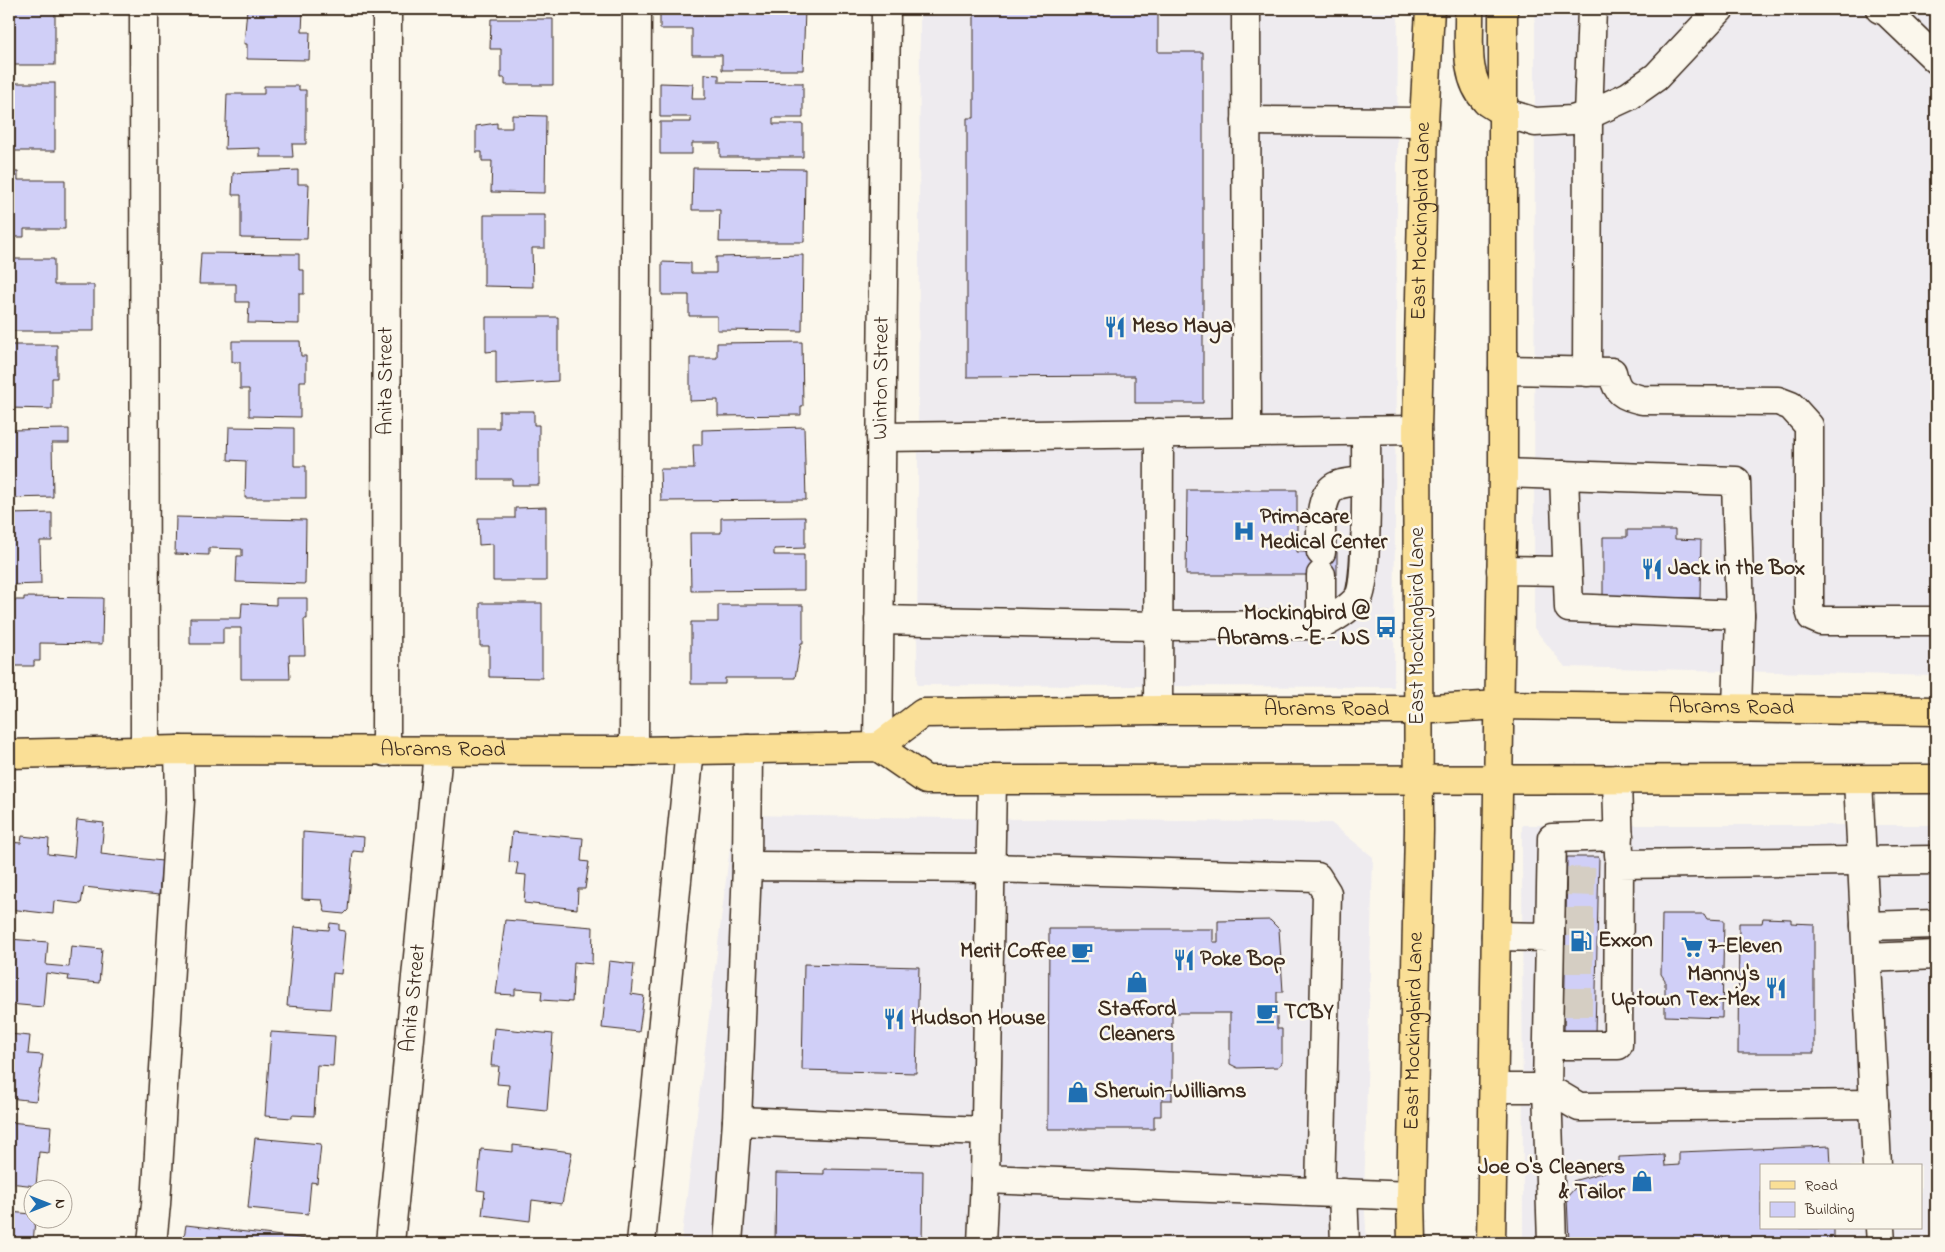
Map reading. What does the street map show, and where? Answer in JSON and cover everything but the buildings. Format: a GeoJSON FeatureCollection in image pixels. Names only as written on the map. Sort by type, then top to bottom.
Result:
{"type":"FeatureCollection","features":[{"type":"Feature","properties":{"kind":"main road","name":"East Mockingbird Lane"},"geometry":{"type":"LineString","coordinates":[[1412,1243],[1410,1196],[1419,778],[1417,710],[1417,430],[1424,122],[1430,9]]}},
{"type":"Feature","properties":{"kind":"main road"},"geometry":{"type":"LineString","coordinates":[[1469,9],[1469,65],[1476,85],[1486,100],[1503,112]]}},
{"type":"Feature","properties":{"kind":"main road"},"geometry":{"type":"LineString","coordinates":[[1491,1243],[1503,474],[1503,9]]}},
{"type":"Feature","properties":{"kind":"main road","name":"Abrams Road"},"geometry":{"type":"LineString","coordinates":[[9,754],[179,750],[438,752],[878,747],[923,713],[1158,710],[1417,710],[1499,705],[1936,711]]}},
{"type":"Feature","properties":{"kind":"main road"},"geometry":{"type":"LineString","coordinates":[[878,747],[926,780],[1419,778],[1936,779]]}},
{"type":"Feature","properties":{"kind":"street"},"geometry":{"type":"LineString","coordinates":[[144,9],[145,751]]}},
{"type":"Feature","properties":{"kind":"street","name":"Anita Street"},"geometry":{"type":"LineString","coordinates":[[386,752],[387,9]]}},
{"type":"Feature","properties":{"kind":"street"},"geometry":{"type":"LineString","coordinates":[[634,751],[636,9]]}},
{"type":"Feature","properties":{"kind":"street","name":"Winton Street"},"geometry":{"type":"LineString","coordinates":[[878,747],[886,9]]}},
{"type":"Feature","properties":{"kind":"street"},"geometry":{"type":"LineString","coordinates":[[1246,9],[1247,432]]}},
{"type":"Feature","properties":{"kind":"street"},"geometry":{"type":"LineString","coordinates":[[1587,372],[1588,115],[1592,9]]}},
{"type":"Feature","properties":{"kind":"street"},"geometry":{"type":"LineString","coordinates":[[1503,112],[1535,122],[1572,120],[1588,115],[1629,96],[1656,77],[1720,9]]}},
{"type":"Feature","properties":{"kind":"street"},"geometry":{"type":"LineString","coordinates":[[1880,9],[1887,12],[1936,59]]}},
{"type":"Feature","properties":{"kind":"street"},"geometry":{"type":"LineString","coordinates":[[1246,121],[1424,122]]}},
{"type":"Feature","properties":{"kind":"street"},"geometry":{"type":"LineString","coordinates":[[1503,370],[1612,372],[1615,386],[1626,396],[1642,400],[1778,401],[1792,406],[1809,426],[1809,607],[1812,617],[1821,621],[1936,621]]}},
{"type":"Feature","properties":{"kind":"street"},"geometry":{"type":"LineString","coordinates":[[881,437],[1417,430]]}},
{"type":"Feature","properties":{"kind":"street"},"geometry":{"type":"LineString","coordinates":[[879,620],[1158,626],[1321,624],[1336,617],[1359,597],[1364,569],[1366,431]]}},
{"type":"Feature","properties":{"kind":"street"},"geometry":{"type":"LineString","coordinates":[[1158,710],[1159,433]]}},
{"type":"Feature","properties":{"kind":"street"},"geometry":{"type":"LineString","coordinates":[[1503,474],[1736,481],[1740,615],[1737,708]]}},
{"type":"Feature","properties":{"kind":"street"},"geometry":{"type":"LineString","coordinates":[[1564,475],[1569,608],[1740,615]]}},
{"type":"Feature","properties":{"kind":"street"},"geometry":{"type":"LineString","coordinates":[[1321,624],[1322,510],[1326,494],[1337,486],[1366,481]]}},
{"type":"Feature","properties":{"kind":"street"},"geometry":{"type":"LineString","coordinates":[[1501,570],[1567,571]]}},
{"type":"Feature","properties":{"kind":"street"},"geometry":{"type":"LineString","coordinates":[[642,1243],[690,749]]}},
{"type":"Feature","properties":{"kind":"street"},"geometry":{"type":"LineString","coordinates":[[728,1243],[737,1120],[748,749]]}},
{"type":"Feature","properties":{"kind":"street"},"geometry":{"type":"LineString","coordinates":[[152,1243],[157,1194],[180,800],[179,750]]}},
{"type":"Feature","properties":{"kind":"street","name":"Anita Street"},"geometry":{"type":"LineString","coordinates":[[390,1243],[438,752]]}},
{"type":"Feature","properties":{"kind":"street"},"geometry":{"type":"LineString","coordinates":[[1548,1045],[1618,1045],[1608,1002],[1608,923],[1612,876],[1619,836],[1617,778]]}},
{"type":"Feature","properties":{"kind":"street"},"geometry":{"type":"LineString","coordinates":[[982,1243],[985,1179],[992,780]]}},
{"type":"Feature","properties":{"kind":"street"},"geometry":{"type":"LineString","coordinates":[[1858,780],[1877,1164]]}},
{"type":"Feature","properties":{"kind":"street"},"geometry":{"type":"LineString","coordinates":[[1552,1243],[1547,1088],[1548,1045],[1556,1002],[1556,940],[1559,881],[1552,838],[1619,836]]}},
{"type":"Feature","properties":{"kind":"street"},"geometry":{"type":"LineString","coordinates":[[1612,876],[1862,861],[1936,860]]}},
{"type":"Feature","properties":{"kind":"street"},"geometry":{"type":"LineString","coordinates":[[746,866],[990,868],[1317,877],[1326,893],[1331,1192],[1346,1243]]}},
{"type":"Feature","properties":{"kind":"street"},"geometry":{"type":"LineString","coordinates":[[1865,926],[1936,924]]}},
{"type":"Feature","properties":{"kind":"street"},"geometry":{"type":"LineString","coordinates":[[1496,936],[1556,940]]}},
{"type":"Feature","properties":{"kind":"street"},"geometry":{"type":"LineString","coordinates":[[1867,958],[1936,955]]}},
{"type":"Feature","properties":{"kind":"street"},"geometry":{"type":"LineString","coordinates":[[1494,1088],[1547,1088],[1578,1107],[1874,1104]]}},
{"type":"Feature","properties":{"kind":"street"},"geometry":{"type":"LineString","coordinates":[[737,1120],[985,1131]]}},
{"type":"Feature","properties":{"kind":"street"},"geometry":{"type":"LineString","coordinates":[[985,1179],[1410,1196]]}},
{"type":"Feature","properties":{"kind":"street"},"geometry":{"type":"LineString","coordinates":[[1880,1230],[1880,1243]]}},
{"type":"Feature","properties":{"kind":"shaded area"},"geometry":{"type":"Polygon","coordinates":[[[920,9],[1398,9],[1394,687],[917,685],[920,9]]]}},
{"type":"Feature","properties":{"kind":"shaded area"},"geometry":{"type":"Polygon","coordinates":[[[1535,9],[1936,9],[1936,676],[1565,667],[1534,628],[1535,9]]]}},
{"type":"Feature","properties":{"kind":"shaded area"},"geometry":{"type":"Polygon","coordinates":[[[734,815],[1331,823],[1373,857],[1364,1197],[1367,1243],[681,1243],[734,815]]]}},
{"type":"Feature","properties":{"kind":"shaded area"},"geometry":{"type":"Polygon","coordinates":[[[1522,825],[1936,825],[1936,1243],[1523,1243],[1522,825]]]}},
{"type":"Feature","properties":{"kind":"tunnel"},"geometry":{"type":"LineString","coordinates":[[1567,881],[1598,882]]}},
{"type":"Feature","properties":{"kind":"tunnel"},"geometry":{"type":"LineString","coordinates":[[1566,922],[1597,922]]}},
{"type":"Feature","properties":{"kind":"tunnel"},"geometry":{"type":"LineString","coordinates":[[1565,959],[1596,959]]}},
{"type":"Feature","properties":{"kind":"tunnel"},"geometry":{"type":"LineString","coordinates":[[1564,1002],[1596,1002]]}},
{"type":"Feature","properties":{"kind":"place","name":"Meso Maya"},"geometry":{"type":"Point","coordinates":[1115,327]}},
{"type":"Feature","properties":{"kind":"place","name":"Primacare Medical Center"},"geometry":{"type":"Point","coordinates":[1244,531]}},
{"type":"Feature","properties":{"kind":"place","name":"Jack in the Box"},"geometry":{"type":"Point","coordinates":[1652,569]}},
{"type":"Feature","properties":{"kind":"place","name":"Mockingbird @ Abrams - E - NS"},"geometry":{"type":"Point","coordinates":[1386,627]}},
{"type":"Feature","properties":{"kind":"place","name":"Exxon"},"geometry":{"type":"Point","coordinates":[1581,941]}},
{"type":"Feature","properties":{"kind":"place","name":"7-Eleven"},"geometry":{"type":"Point","coordinates":[1692,947]}},
{"type":"Feature","properties":{"kind":"place","name":"Merit Coffee"},"geometry":{"type":"Point","coordinates":[1082,952]}},
{"type":"Feature","properties":{"kind":"place","name":"Poke Bop"},"geometry":{"type":"Point","coordinates":[1184,960]}},
{"type":"Feature","properties":{"kind":"place","name":"Stafford Cleaners"},"geometry":{"type":"Point","coordinates":[1137,982]}},
{"type":"Feature","properties":{"kind":"place","name":"Manny's Uptown Tex-Mex"},"geometry":{"type":"Point","coordinates":[1776,988]}},
{"type":"Feature","properties":{"kind":"place","name":"TCBY"},"geometry":{"type":"Point","coordinates":[1267,1013]}},
{"type":"Feature","properties":{"kind":"place","name":"Hudson House"},"geometry":{"type":"Point","coordinates":[894,1019]}},
{"type":"Feature","properties":{"kind":"place","name":"Sherwin-Williams"},"geometry":{"type":"Point","coordinates":[1078,1092]}},
{"type":"Feature","properties":{"kind":"place","name":"Joe O's Cleaners & Tailor"},"geometry":{"type":"Point","coordinates":[1642,1181]}}]}
